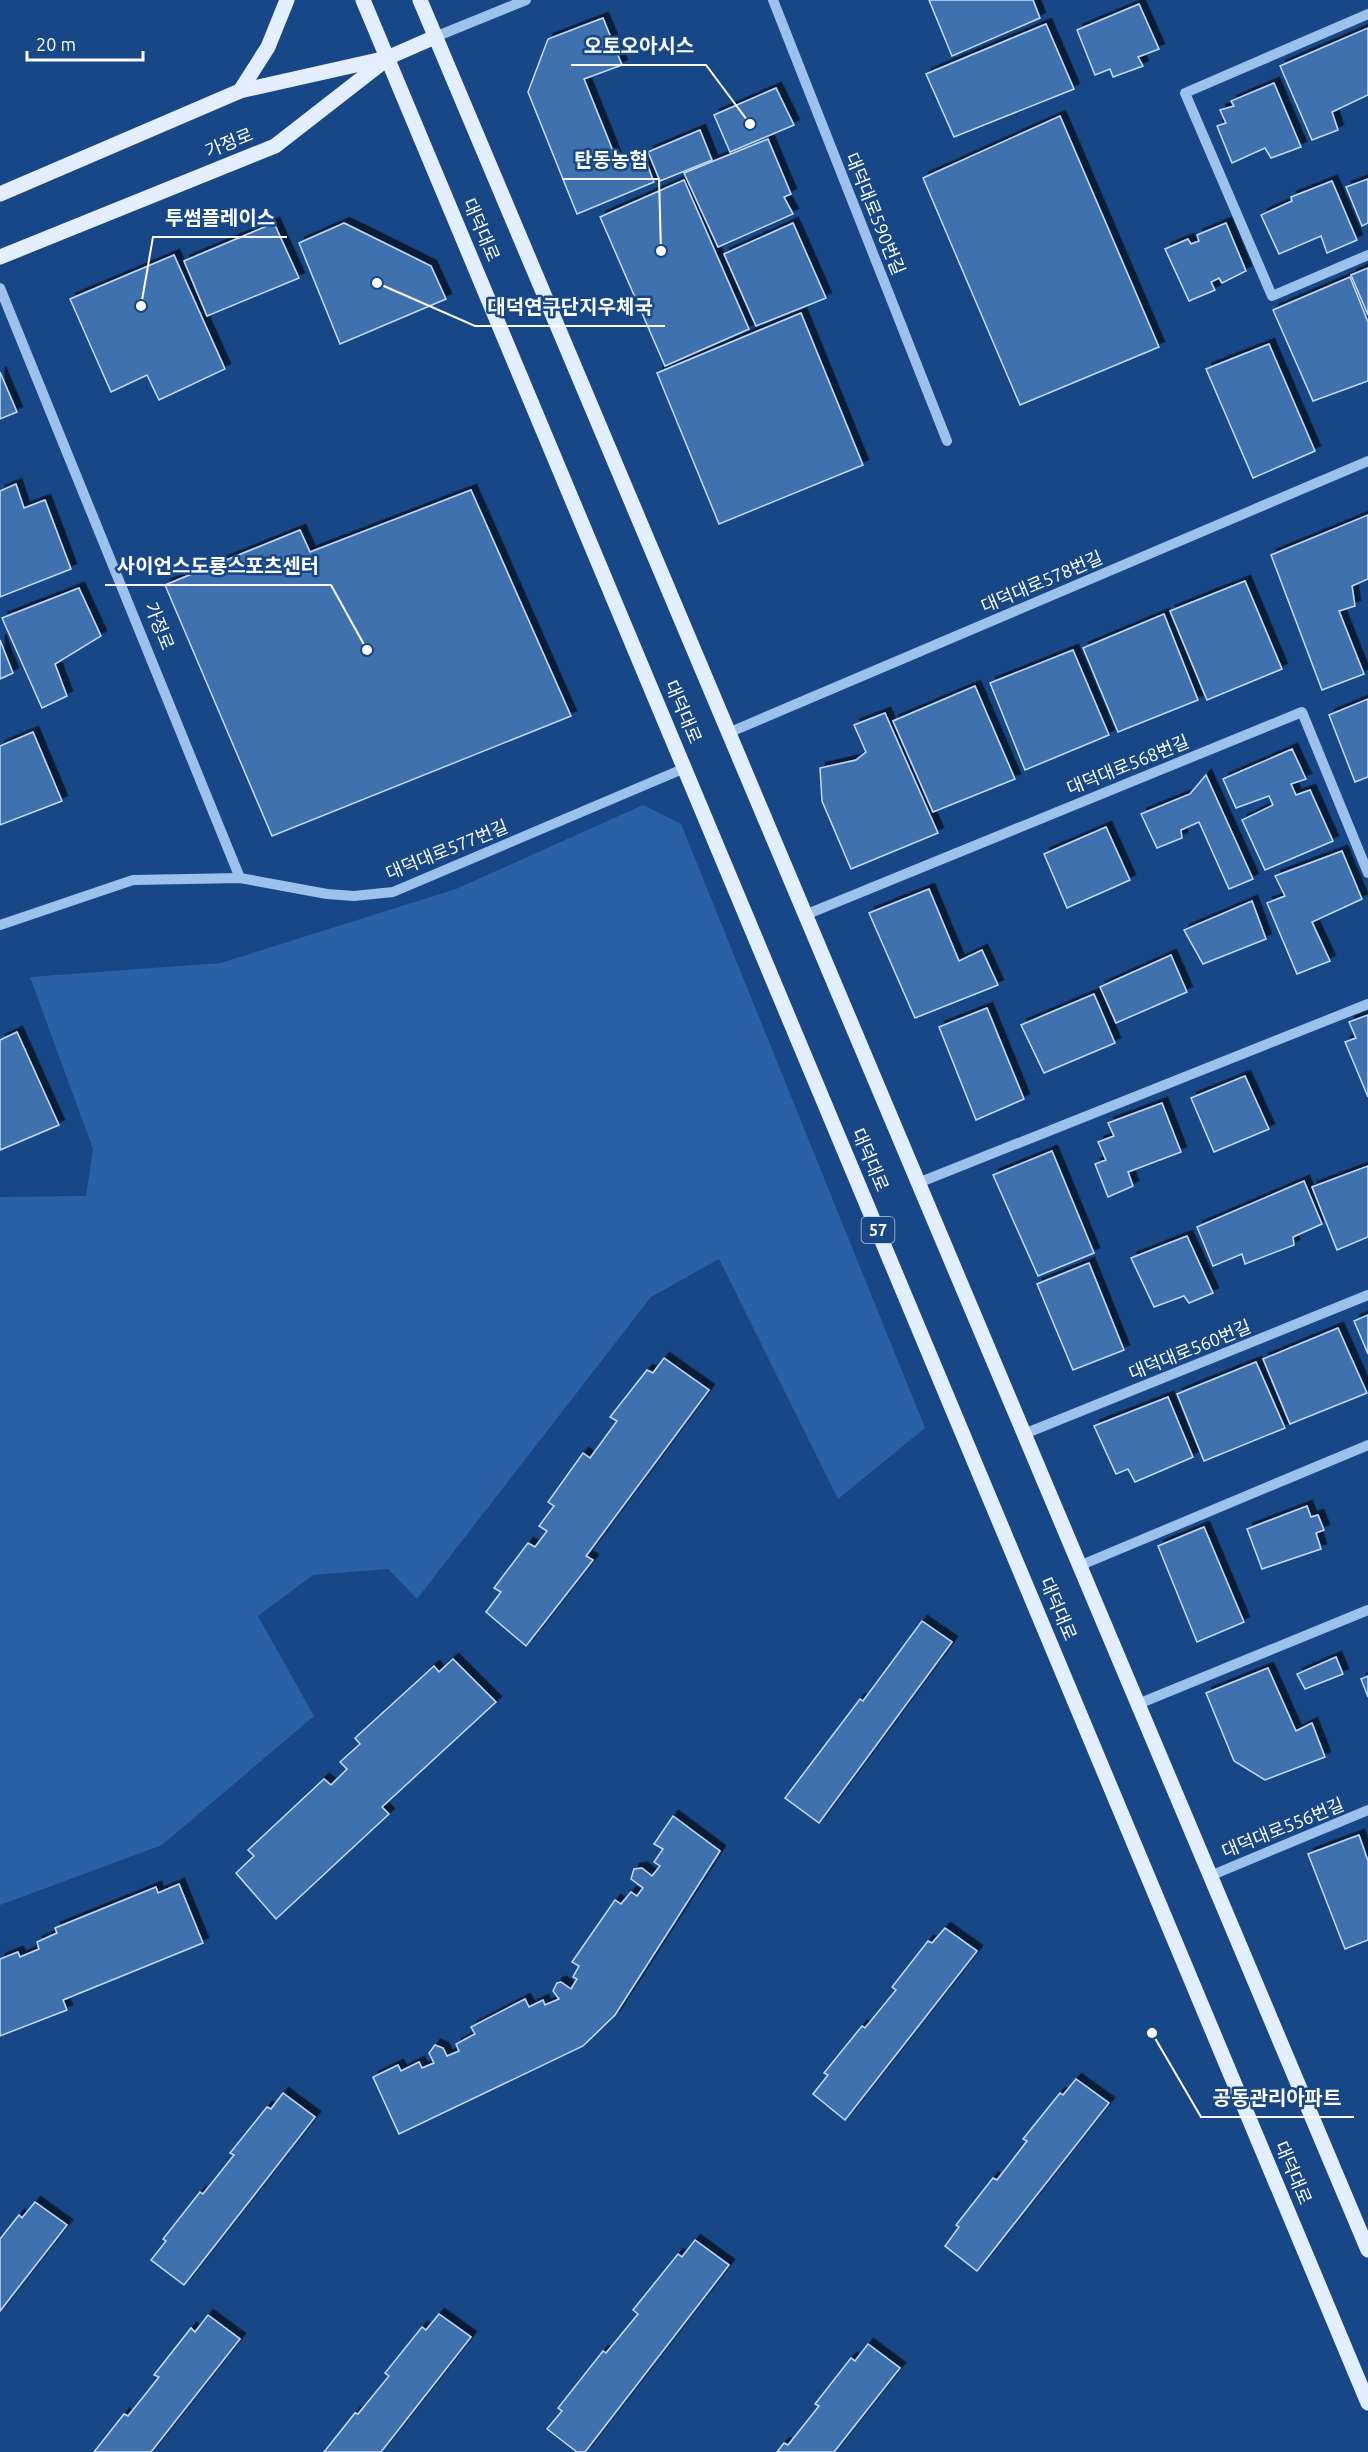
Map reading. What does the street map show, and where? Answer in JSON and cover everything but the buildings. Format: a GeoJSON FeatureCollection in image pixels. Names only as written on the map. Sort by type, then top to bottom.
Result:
{"type":"FeatureCollection","features":[{"type":"Feature","properties":{"kind":"main road"},"geometry":{"type":"LineString","coordinates":[[240,91],[268,47],[287,0]]}},
{"type":"Feature","properties":{"kind":"main road","name":"대덕대로"},"geometry":{"type":"LineString","coordinates":[[363,0],[1368,2403]]}},
{"type":"Feature","properties":{"kind":"main road","name":"대덕대로"},"geometry":{"type":"LineString","coordinates":[[420,0],[1368,2250]]}},
{"type":"Feature","properties":{"kind":"main road","name":"가정로"},"geometry":{"type":"LineString","coordinates":[[0,194],[240,91],[387,58],[435,37]]}},
{"type":"Feature","properties":{"kind":"main road","name":"가정로"},"geometry":{"type":"LineString","coordinates":[[0,257],[275,146],[387,58]]}},
{"type":"Feature","properties":{"kind":"street"},"geometry":{"type":"LineString","coordinates":[[435,37],[526,0]]}},
{"type":"Feature","properties":{"kind":"street","name":"대덕대로590번길"},"geometry":{"type":"LineString","coordinates":[[773,0],[947,441]]}},
{"type":"Feature","properties":{"kind":"street"},"geometry":{"type":"LineString","coordinates":[[1368,14],[1185,93],[1272,296],[1368,255]]}},
{"type":"Feature","properties":{"kind":"street","name":"가정로"},"geometry":{"type":"LineString","coordinates":[[0,288],[240,878]]}},
{"type":"Feature","properties":{"kind":"street","name":"대덕대로578번길"},"geometry":{"type":"LineString","coordinates":[[728,733],[1368,461]]}},
{"type":"Feature","properties":{"kind":"street","name":"대덕대로568번길"},"geometry":{"type":"LineString","coordinates":[[805,915],[1302,712],[1368,873]]}},
{"type":"Feature","properties":{"kind":"street","name":"대덕대로577번길"},"geometry":{"type":"LineString","coordinates":[[0,925],[133,880],[240,878],[327,894],[354,896],[393,892],[685,768]]}},
{"type":"Feature","properties":{"kind":"street"},"geometry":{"type":"LineString","coordinates":[[918,1183],[1368,1004]]}},
{"type":"Feature","properties":{"kind":"street","name":"대덕대로560번길"},"geometry":{"type":"LineString","coordinates":[[1024,1434],[1368,1294]]}},
{"type":"Feature","properties":{"kind":"street"},"geometry":{"type":"LineString","coordinates":[[1079,1566],[1368,1445]]}},
{"type":"Feature","properties":{"kind":"street"},"geometry":{"type":"LineString","coordinates":[[1138,1704],[1368,1610]]}},
{"type":"Feature","properties":{"kind":"street","name":"대덕대로556번길"},"geometry":{"type":"LineString","coordinates":[[1210,1875],[1368,1810]]}},
{"type":"Feature","properties":{"kind":"shaded area"},"geometry":{"type":"Polygon","coordinates":[[[643,805],[681,824],[925,1428],[838,1499],[719,1259],[651,1297],[417,1599],[388,1569],[313,1575],[258,1616],[314,1716],[162,1845],[0,1905],[0,1197],[86,1196],[93,1149],[30,977],[221,963],[456,889],[643,805]]]}},
{"type":"Feature","properties":{"kind":"place","name":"오토오아시스"},"geometry":{"type":"Point","coordinates":[750,124]}},
{"type":"Feature","properties":{"kind":"place","name":"탄동농협"},"geometry":{"type":"Point","coordinates":[661,251]}},
{"type":"Feature","properties":{"kind":"place","name":"대덕연구단지우체국"},"geometry":{"type":"Point","coordinates":[377,283]}},
{"type":"Feature","properties":{"kind":"place","name":"투썸플레이스"},"geometry":{"type":"Point","coordinates":[141,306]}},
{"type":"Feature","properties":{"kind":"place","name":"사이언스도룡스포츠센터"},"geometry":{"type":"Point","coordinates":[367,650]}},
{"type":"Feature","properties":{"kind":"place","name":"공동관리아파트"},"geometry":{"type":"Point","coordinates":[1152,2033]}}]}
